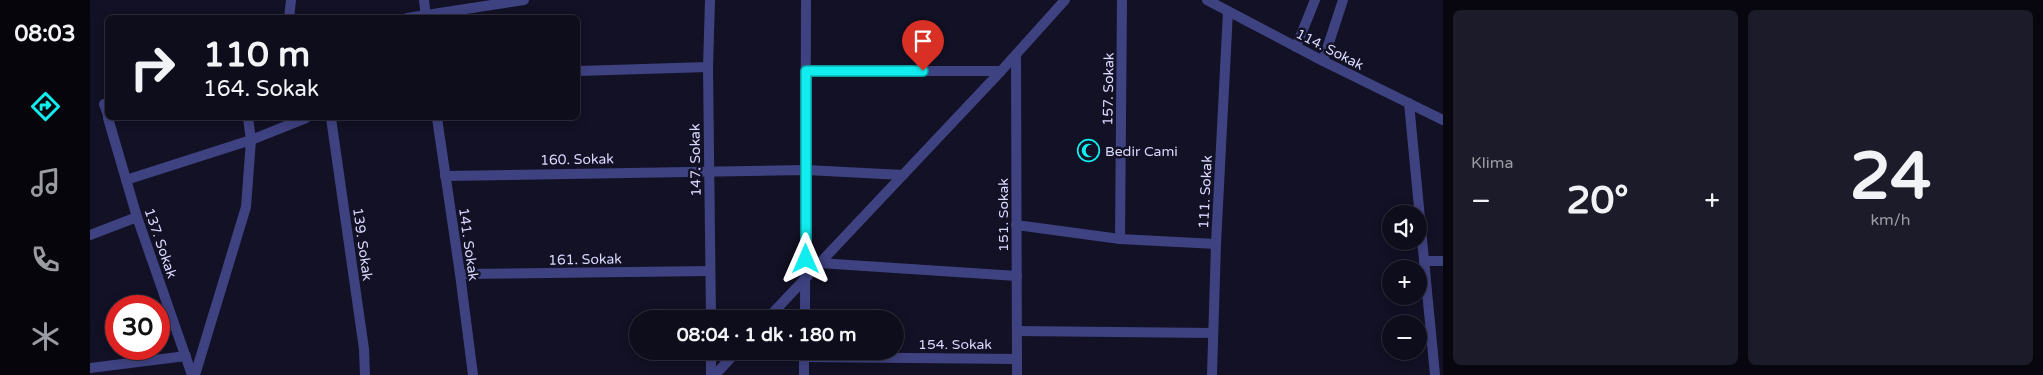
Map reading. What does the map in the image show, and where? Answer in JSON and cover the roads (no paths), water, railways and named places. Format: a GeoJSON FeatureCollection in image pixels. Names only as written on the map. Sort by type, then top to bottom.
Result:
{"type":"FeatureCollection","features":[{"type":"Feature","properties":{"kind":"street"},"geometry":{"type":"LineString","coordinates":[[289,15],[291,0]]}},
{"type":"Feature","properties":{"kind":"street"},"geometry":{"type":"LineString","coordinates":[[424,0],[425,15]]}},
{"type":"Feature","properties":{"kind":"street"},"geometry":{"type":"LineString","coordinates":[[431,15],[524,0]]}},
{"type":"Feature","properties":{"kind":"street","name":"147. Sokak"},"geometry":{"type":"LineString","coordinates":[[710,0],[708,67],[711,310]]}},
{"type":"Feature","properties":{"kind":"street"},"geometry":{"type":"LineString","coordinates":[[805,310],[806,0]]}},
{"type":"Feature","properties":{"kind":"street"},"geometry":{"type":"LineString","coordinates":[[775,310],[1016,55],[1065,0]]}},
{"type":"Feature","properties":{"kind":"street","name":"157. Sokak"},"geometry":{"type":"LineString","coordinates":[[1120,239],[1122,0]]}},
{"type":"Feature","properties":{"kind":"street","name":"114. Sokak"},"geometry":{"type":"LineString","coordinates":[[1207,0],[1323,61],[1443,120]]}},
{"type":"Feature","properties":{"kind":"street"},"geometry":{"type":"LineString","coordinates":[[1296,47],[1315,0]]}},
{"type":"Feature","properties":{"kind":"street"},"geometry":{"type":"LineString","coordinates":[[1323,61],[1343,0]]}},
{"type":"Feature","properties":{"kind":"street","name":"111. Sokak"},"geometry":{"type":"LineString","coordinates":[[1212,375],[1216,244],[1228,11]]}},
{"type":"Feature","properties":{"kind":"street","name":"151. Sokak"},"geometry":{"type":"LineString","coordinates":[[1016,55],[1017,375]]}},
{"type":"Feature","properties":{"kind":"street"},"geometry":{"type":"LineString","coordinates":[[580,72],[708,67]]}},
{"type":"Feature","properties":{"kind":"street"},"geometry":{"type":"LineString","coordinates":[[806,71],[1001,71]]}},
{"type":"Feature","properties":{"kind":"street"},"geometry":{"type":"LineString","coordinates":[[1409,103],[1424,260]]}},
{"type":"Feature","properties":{"kind":"street","name":"137. Sokak"},"geometry":{"type":"LineString","coordinates":[[109,120],[136,217],[194,375]]}},
{"type":"Feature","properties":{"kind":"street"},"geometry":{"type":"LineString","coordinates":[[194,375],[246,207],[251,140],[248,120]]}},
{"type":"Feature","properties":{"kind":"street"},"geometry":{"type":"LineString","coordinates":[[126,180],[251,140],[301,120]]}},
{"type":"Feature","properties":{"kind":"street","name":"139. Sokak"},"geometry":{"type":"LineString","coordinates":[[331,120],[364,349],[365,375]]}},
{"type":"Feature","properties":{"kind":"street","name":"141. Sokak"},"geometry":{"type":"LineString","coordinates":[[436,120],[460,274],[473,375]]}},
{"type":"Feature","properties":{"kind":"street","name":"160. Sokak"},"geometry":{"type":"LineString","coordinates":[[445,176],[710,170],[806,170],[903,175]]}},
{"type":"Feature","properties":{"kind":"street"},"geometry":{"type":"LineString","coordinates":[[90,235],[136,217]]}},
{"type":"Feature","properties":{"kind":"street"},"geometry":{"type":"LineString","coordinates":[[1016,225],[1120,239],[1216,244]]}},
{"type":"Feature","properties":{"kind":"street"},"geometry":{"type":"LineString","coordinates":[[1427,260],[1443,261]]}},
{"type":"Feature","properties":{"kind":"street"},"geometry":{"type":"LineString","coordinates":[[819,263],[1017,276]]}},
{"type":"Feature","properties":{"kind":"street","name":"161. Sokak"},"geometry":{"type":"LineString","coordinates":[[460,274],[710,271]]}},
{"type":"Feature","properties":{"kind":"street"},"geometry":{"type":"LineString","coordinates":[[1427,281],[1438,360],[1435,375]]}},
{"type":"Feature","properties":{"kind":"street"},"geometry":{"type":"LineString","coordinates":[[1017,330],[1213,332]]}},
{"type":"Feature","properties":{"kind":"street"},"geometry":{"type":"LineString","coordinates":[[90,368],[186,356]]}},
{"type":"Feature","properties":{"kind":"street","name":"154. Sokak"},"geometry":{"type":"LineString","coordinates":[[904,356],[1017,358]]}},
{"type":"Feature","properties":{"kind":"street"},"geometry":{"type":"LineString","coordinates":[[712,360],[713,375]]}},
{"type":"Feature","properties":{"kind":"street"},"geometry":{"type":"LineString","coordinates":[[713,375],[728,360]]}},
{"type":"Feature","properties":{"kind":"street"},"geometry":{"type":"LineString","coordinates":[[804,360],[804,375]]}},
{"type":"Feature","properties":{"kind":"place","name":"Bedir Cami"},"geometry":{"type":"Point","coordinates":[1089,151]}}]}
